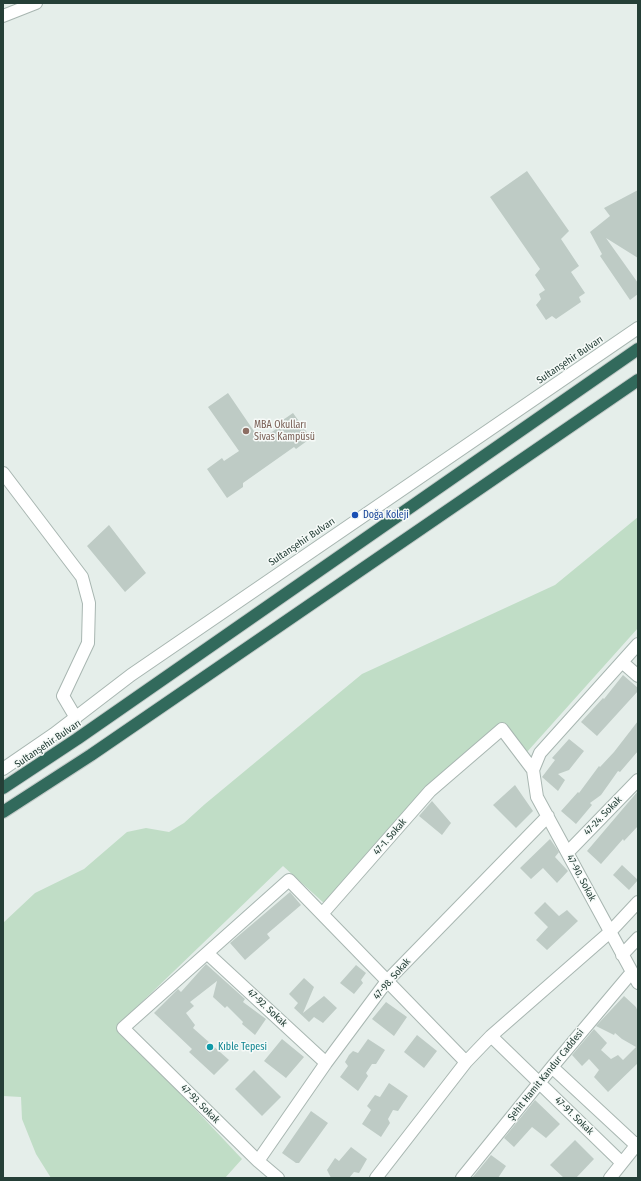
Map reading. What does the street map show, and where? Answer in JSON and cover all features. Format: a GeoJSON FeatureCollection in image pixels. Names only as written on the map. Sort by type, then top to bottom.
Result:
{"type":"FeatureCollection","features":[{"type":"Feature","properties":{"kind":"highway","name":"Sultanşehir Bulvarı"},"geometry":{"type":"LineString","coordinates":[[3,788],[84,734],[638,349]]}},
{"type":"Feature","properties":{"kind":"highway"},"geometry":{"type":"LineString","coordinates":[[3,812],[91,755],[638,380]]}},
{"type":"Feature","properties":{"kind":"street"},"geometry":{"type":"LineString","coordinates":[[3,16],[36,3]]}},
{"type":"Feature","properties":{"kind":"street","name":"Sultanşehir Bulvarı"},"geometry":{"type":"LineString","coordinates":[[3,768],[76,718],[137,670],[638,328]]}},
{"type":"Feature","properties":{"kind":"street"},"geometry":{"type":"LineString","coordinates":[[3,473],[82,577],[89,603],[88,643],[63,696],[76,718]]}},
{"type":"Feature","properties":{"kind":"street"},"geometry":{"type":"LineString","coordinates":[[533,770],[540,753],[638,644]]}},
{"type":"Feature","properties":{"kind":"street"},"geometry":{"type":"LineString","coordinates":[[622,662],[638,676]]}},
{"type":"Feature","properties":{"kind":"street","name":"47-1. Sokak"},"geometry":{"type":"LineString","coordinates":[[322,914],[430,791],[502,729],[533,770]]}},
{"type":"Feature","properties":{"kind":"street","name":"47-90. Sokak"},"geometry":{"type":"LineString","coordinates":[[533,770],[537,797],[638,983]]}},
{"type":"Feature","properties":{"kind":"street","name":"47-24. Sokak"},"geometry":{"type":"LineString","coordinates":[[568,852],[638,780]]}},
{"type":"Feature","properties":{"kind":"street","name":"47-98. Sokak"},"geometry":{"type":"LineString","coordinates":[[258,1161],[326,1063],[388,981],[548,816]]}},
{"type":"Feature","properties":{"kind":"street"},"geometry":{"type":"LineString","coordinates":[[207,952],[289,880],[466,1062]]}},
{"type":"Feature","properties":{"kind":"street"},"geometry":{"type":"LineString","coordinates":[[376,1178],[466,1062],[491,1036],[610,932],[638,902]]}},
{"type":"Feature","properties":{"kind":"street"},"geometry":{"type":"LineString","coordinates":[[622,955],[638,938]]}},
{"type":"Feature","properties":{"kind":"street","name":"47-93. Sokak"},"geometry":{"type":"LineString","coordinates":[[207,952],[123,1028],[258,1161],[278,1178]]}},
{"type":"Feature","properties":{"kind":"street","name":"47-92. Sokak"},"geometry":{"type":"LineString","coordinates":[[207,952],[326,1063]]}},
{"type":"Feature","properties":{"kind":"street","name":"Şehit Hamit Kandur Caddesi"},"geometry":{"type":"LineString","coordinates":[[462,1178],[539,1082],[632,972]]}},
{"type":"Feature","properties":{"kind":"street","name":"47-91. Sokak"},"geometry":{"type":"LineString","coordinates":[[491,1036],[622,1163]]}},
{"type":"Feature","properties":{"kind":"street","name":"47-91. Sokak"},"geometry":{"type":"LineString","coordinates":[[552,1067],[637,1144]]}},
{"type":"Feature","properties":{"kind":"street"},"geometry":{"type":"LineString","coordinates":[[610,1178],[637,1144]]}},
{"type":"Feature","properties":{"kind":"green space"},"geometry":{"type":"Polygon","coordinates":[[[638,517],[638,628],[527,752],[503,723],[427,786],[325,904],[283,866],[117,1026],[242,1159],[225,1178],[51,1178],[36,1154],[22,1119],[21,1097],[3,1096],[3,923],[35,893],[84,869],[127,832],[146,828],[169,832],[184,823],[362,674],[555,585],[638,517]]]}},
{"type":"Feature","properties":{"kind":"building"},"geometry":{"type":"Polygon","coordinates":[[[527,171],[569,231],[561,239],[579,266],[571,272],[585,293],[579,297],[581,302],[556,319],[552,316],[546,320],[536,305],[541,299],[539,294],[545,290],[535,275],[540,269],[490,197],[527,171]]]}},
{"type":"Feature","properties":{"kind":"building"},"geometry":{"type":"Polygon","coordinates":[[[638,190],[638,258],[606,238],[638,283],[638,294],[630,300],[600,256],[602,254],[590,232],[610,216],[604,208],[638,190]]]}},
{"type":"Feature","properties":{"kind":"building"},"geometry":{"type":"Polygon","coordinates":[[[228,393],[260,440],[282,425],[280,422],[293,413],[311,438],[296,449],[294,447],[243,483],[243,487],[227,498],[207,469],[222,458],[224,461],[239,451],[208,407],[228,393]]]}},
{"type":"Feature","properties":{"kind":"building"},"geometry":{"type":"Polygon","coordinates":[[[109,525],[146,573],[125,592],[87,546],[109,525]]]}},
{"type":"Feature","properties":{"kind":"building"},"geometry":{"type":"Polygon","coordinates":[[[623,675],[638,688],[638,691],[597,736],[581,722],[603,698],[604,699],[623,675]]]}},
{"type":"Feature","properties":{"kind":"building"},"geometry":{"type":"Polygon","coordinates":[[[638,721],[638,751],[620,772],[618,771],[601,795],[590,803],[592,805],[576,824],[561,811],[578,792],[579,793],[599,766],[600,767],[614,752],[638,721]]]}},
{"type":"Feature","properties":{"kind":"building"},"geometry":{"type":"Polygon","coordinates":[[[569,739],[584,751],[569,770],[558,774],[565,780],[558,791],[542,777],[555,760],[552,758],[569,739]]]}},
{"type":"Feature","properties":{"kind":"building"},"geometry":{"type":"Polygon","coordinates":[[[515,785],[533,811],[516,828],[493,805],[515,785]]]}},
{"type":"Feature","properties":{"kind":"building"},"geometry":{"type":"Polygon","coordinates":[[[638,791],[638,826],[624,841],[623,839],[601,864],[587,851],[638,791]]]}},
{"type":"Feature","properties":{"kind":"building"},"geometry":{"type":"Polygon","coordinates":[[[432,801],[451,823],[442,835],[419,816],[432,801]]]}},
{"type":"Feature","properties":{"kind":"building"},"geometry":{"type":"Polygon","coordinates":[[[550,839],[559,852],[555,857],[568,871],[557,883],[543,868],[531,879],[520,868],[550,839]]]}},
{"type":"Feature","properties":{"kind":"building"},"geometry":{"type":"Polygon","coordinates":[[[622,865],[638,880],[629,890],[613,875],[622,865]]]}},
{"type":"Feature","properties":{"kind":"building"},"geometry":{"type":"Polygon","coordinates":[[[290,892],[301,905],[267,934],[270,938],[245,960],[230,943],[290,892]]]}},
{"type":"Feature","properties":{"kind":"building"},"geometry":{"type":"Polygon","coordinates":[[[545,902],[559,916],[567,910],[578,921],[547,950],[536,940],[548,927],[534,913],[545,902]]]}},
{"type":"Feature","properties":{"kind":"building"},"geometry":{"type":"Polygon","coordinates":[[[206,964],[245,999],[243,1002],[266,1019],[255,1035],[242,1024],[243,1022],[227,1006],[225,1008],[213,997],[217,981],[190,1002],[194,1006],[186,1013],[195,1025],[193,1028],[229,1060],[214,1075],[189,1052],[192,1049],[154,1013],[178,989],[181,992],[206,964]]]}},
{"type":"Feature","properties":{"kind":"building"},"geometry":{"type":"Polygon","coordinates":[[[356,965],[366,973],[361,980],[363,983],[354,994],[340,983],[356,965]]]}},
{"type":"Feature","properties":{"kind":"building"},"geometry":{"type":"Polygon","coordinates":[[[304,978],[314,987],[303,1013],[324,996],[337,1008],[323,1023],[314,1017],[309,1022],[294,1008],[298,1003],[289,994],[304,978]]]}},
{"type":"Feature","properties":{"kind":"building"},"geometry":{"type":"Polygon","coordinates":[[[624,996],[636,1007],[638,1012],[638,1063],[608,1092],[594,1077],[599,1070],[589,1059],[582,1066],[572,1055],[594,1029],[607,1043],[601,1050],[611,1059],[618,1055],[623,1060],[636,1047],[615,1033],[614,1035],[596,1026],[624,996]]]}},
{"type":"Feature","properties":{"kind":"building"},"geometry":{"type":"Polygon","coordinates":[[[386,1002],[407,1017],[394,1036],[372,1019],[386,1002]]]}},
{"type":"Feature","properties":{"kind":"building"},"geometry":{"type":"Polygon","coordinates":[[[417,1035],[437,1051],[424,1068],[404,1052],[417,1035]]]}},
{"type":"Feature","properties":{"kind":"building"},"geometry":{"type":"Polygon","coordinates":[[[282,1039],[304,1057],[286,1078],[264,1061],[282,1039]]]}},
{"type":"Feature","properties":{"kind":"building"},"geometry":{"type":"Polygon","coordinates":[[[368,1039],[385,1050],[376,1064],[372,1064],[366,1073],[368,1076],[358,1091],[340,1077],[348,1066],[345,1062],[349,1055],[353,1051],[358,1053],[368,1039]]]}},
{"type":"Feature","properties":{"kind":"building"},"geometry":{"type":"Polygon","coordinates":[[[254,1070],[281,1097],[262,1116],[235,1089],[254,1070]]]}},
{"type":"Feature","properties":{"kind":"building"},"geometry":{"type":"Polygon","coordinates":[[[389,1083],[408,1096],[398,1111],[393,1110],[388,1119],[390,1123],[381,1137],[362,1124],[371,1110],[367,1106],[375,1095],[380,1097],[389,1083]]]}},
{"type":"Feature","properties":{"kind":"building"},"geometry":{"type":"Polygon","coordinates":[[[535,1100],[560,1124],[546,1138],[532,1127],[514,1147],[504,1138],[535,1100]]]}},
{"type":"Feature","properties":{"kind":"building"},"geometry":{"type":"Polygon","coordinates":[[[311,1111],[328,1123],[299,1163],[296,1163],[282,1153],[311,1111]]]}},
{"type":"Feature","properties":{"kind":"building"},"geometry":{"type":"Polygon","coordinates":[[[575,1140],[594,1159],[576,1178],[564,1178],[550,1165],[575,1140]]]}},
{"type":"Feature","properties":{"kind":"building"},"geometry":{"type":"Polygon","coordinates":[[[351,1147],[367,1159],[359,1173],[354,1172],[349,1178],[331,1178],[327,1170],[335,1158],[339,1161],[351,1147]]]}},
{"type":"Feature","properties":{"kind":"building"},"geometry":{"type":"Polygon","coordinates":[[[491,1155],[506,1166],[498,1178],[472,1178],[491,1155]]]}},
{"type":"Feature","properties":{"kind":"place","name":"MBA Okulları Sivas Kampüsü"},"geometry":{"type":"Point","coordinates":[246,431]}},
{"type":"Feature","properties":{"kind":"place","name":"Doğa Koleji"},"geometry":{"type":"Point","coordinates":[355,515]}},
{"type":"Feature","properties":{"kind":"place","name":"Kıble Tepesi"},"geometry":{"type":"Point","coordinates":[210,1047]}}]}
